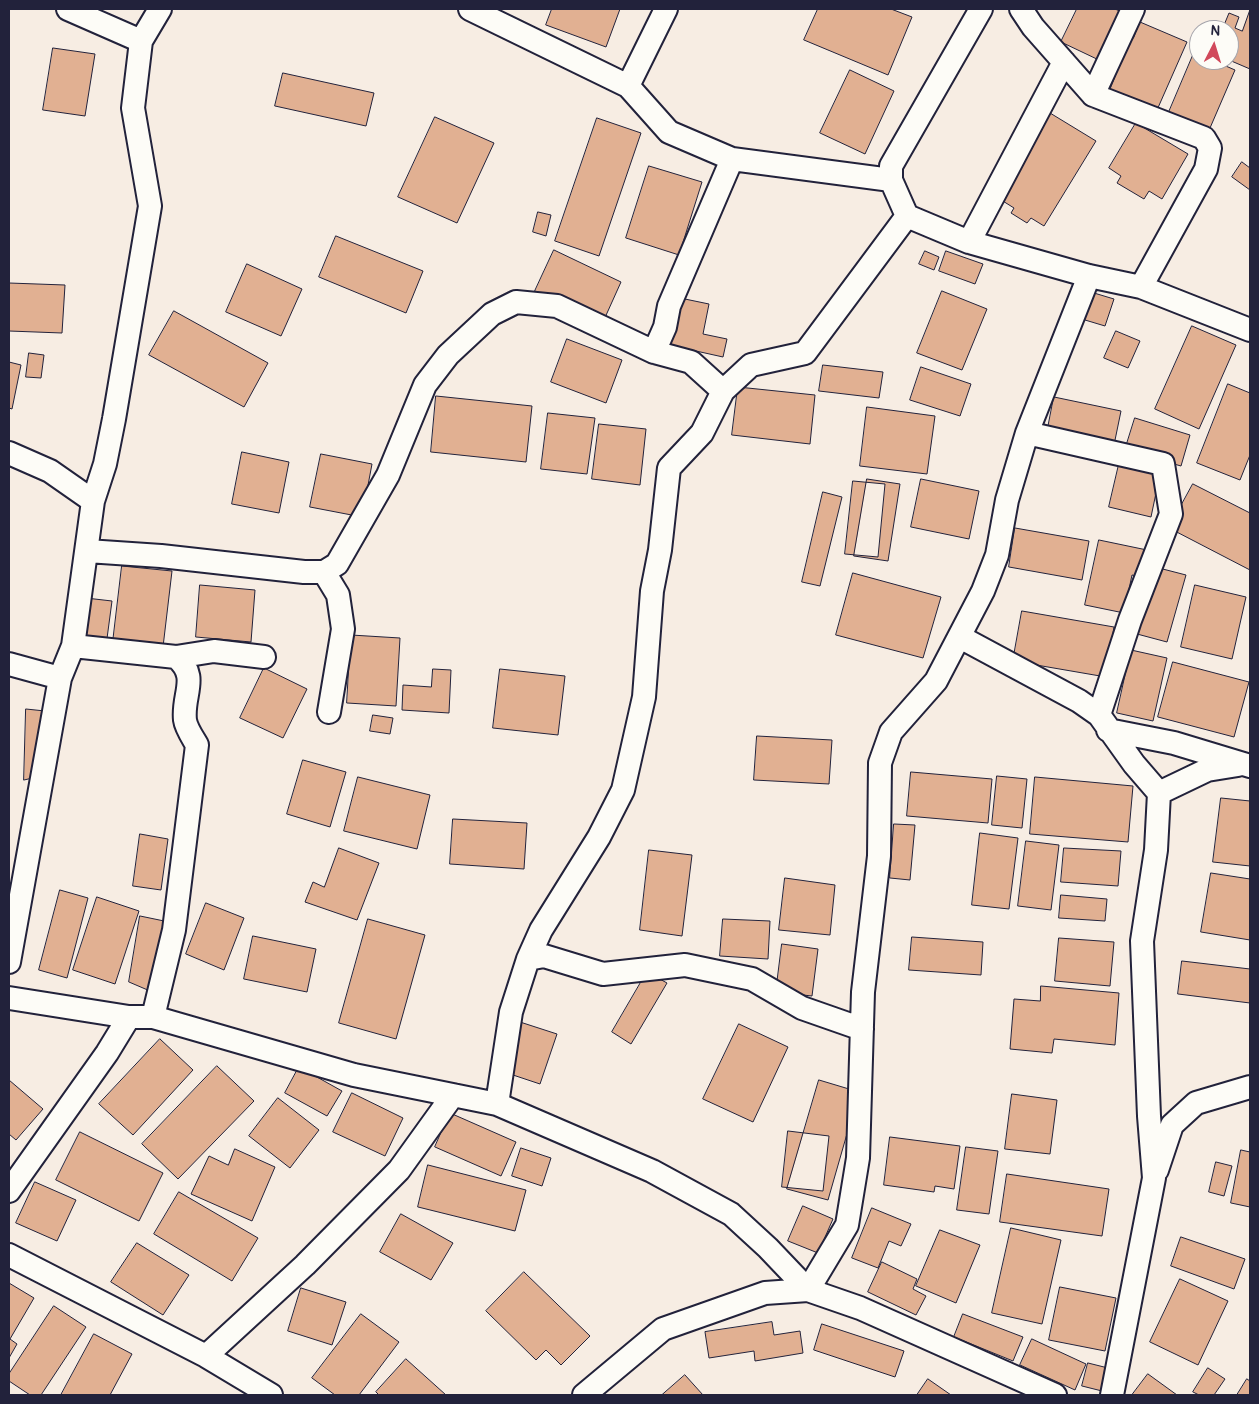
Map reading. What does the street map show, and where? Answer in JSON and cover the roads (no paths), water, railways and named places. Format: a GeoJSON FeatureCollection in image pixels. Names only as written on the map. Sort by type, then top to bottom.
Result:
{"type":"FeatureCollection","features":[{"type":"Feature","properties":{"kind":"street"},"geometry":{"type":"LineString","coordinates":[[68,9],[141,41]]}},
{"type":"Feature","properties":{"kind":"street"},"geometry":{"type":"LineString","coordinates":[[9,962],[60,678],[73,646],[93,500],[105,464],[114,419],[150,206],[133,108],[141,41],[160,9]]}},
{"type":"Feature","properties":{"kind":"street"},"geometry":{"type":"LineString","coordinates":[[470,9],[628,86],[669,132],[732,159],[891,180]]}},
{"type":"Feature","properties":{"kind":"street"},"geometry":{"type":"LineString","coordinates":[[628,86],[666,9]]}},
{"type":"Feature","properties":{"kind":"street"},"geometry":{"type":"LineString","coordinates":[[981,9],[891,166],[891,180],[907,216],[969,242],[1089,276],[1141,287],[1250,330]]}},
{"type":"Feature","properties":{"kind":"street"},"geometry":{"type":"LineString","coordinates":[[1021,9],[1033,28],[1093,95],[1204,138],[1210,148],[1206,169],[1141,287]]}},
{"type":"Feature","properties":{"kind":"street"},"geometry":{"type":"LineString","coordinates":[[1093,95],[1133,9]]}},
{"type":"Feature","properties":{"kind":"street"},"geometry":{"type":"LineString","coordinates":[[969,242],[1064,62]]}},
{"type":"Feature","properties":{"kind":"street"},"geometry":{"type":"LineString","coordinates":[[654,352],[665,327],[669,306],[732,159]]}},
{"type":"Feature","properties":{"kind":"street"},"geometry":{"type":"LineString","coordinates":[[497,1104],[511,1012],[528,959],[541,930],[599,837],[623,790],[644,696],[652,591],[660,550],[669,468],[702,432],[723,391],[751,364],[805,353],[907,216]]}},
{"type":"Feature","properties":{"kind":"street"},"geometry":{"type":"LineString","coordinates":[[808,1290],[847,1225],[858,1158],[863,992],[878,856],[880,762],[891,732],[936,681],[983,591],[996,555],[1007,500],[1027,433],[1089,276]]}},
{"type":"Feature","properties":{"kind":"street"},"geometry":{"type":"LineString","coordinates":[[87,551],[161,556],[304,572],[324,572],[337,564],[388,475],[425,385],[448,355],[492,314],[516,302],[557,306],[654,352],[691,362],[723,391]]}},
{"type":"Feature","properties":{"kind":"street"},"geometry":{"type":"LineString","coordinates":[[1027,433],[1163,464],[1171,514],[1130,620],[1104,723]]}},
{"type":"Feature","properties":{"kind":"street"},"geometry":{"type":"LineString","coordinates":[[9,454],[50,471],[93,500]]}},
{"type":"Feature","properties":{"kind":"street"},"geometry":{"type":"LineString","coordinates":[[324,572],[338,595],[342,629],[329,712]]}},
{"type":"Feature","properties":{"kind":"street"},"geometry":{"type":"LineString","coordinates":[[960,637],[1080,701],[1104,723],[1159,792],[1156,850],[1142,942],[1149,1116],[1154,1178]]}},
{"type":"Feature","properties":{"kind":"street"},"geometry":{"type":"LineString","coordinates":[[73,646],[176,657],[214,651],[264,657]]}},
{"type":"Feature","properties":{"kind":"street"},"geometry":{"type":"LineString","coordinates":[[153,1017],[174,930],[197,745],[185,721],[189,673],[185,665],[176,657]]}},
{"type":"Feature","properties":{"kind":"street"},"geometry":{"type":"LineString","coordinates":[[9,664],[60,678]]}},
{"type":"Feature","properties":{"kind":"street"},"geometry":{"type":"LineString","coordinates":[[1104,723],[1246,765]]}},
{"type":"Feature","properties":{"kind":"street"},"geometry":{"type":"LineString","coordinates":[[1159,792],[1206,770],[1246,765]]}},
{"type":"Feature","properties":{"kind":"street"},"geometry":{"type":"LineString","coordinates":[[528,959],[544,956],[603,974],[685,966],[752,979],[802,1008],[862,1029]]}},
{"type":"Feature","properties":{"kind":"street"},"geometry":{"type":"LineString","coordinates":[[9,998],[129,1017],[153,1017],[354,1074],[497,1104],[652,1171],[731,1214],[768,1248],[808,1290]]}},
{"type":"Feature","properties":{"kind":"street"},"geometry":{"type":"LineString","coordinates":[[9,1192],[107,1053],[129,1017]]}},
{"type":"Feature","properties":{"kind":"street"},"geometry":{"type":"LineString","coordinates":[[1112,1395],[1154,1178],[1172,1125],[1196,1103],[1250,1087]]}},
{"type":"Feature","properties":{"kind":"street"},"geometry":{"type":"LineString","coordinates":[[206,1356],[304,1265],[399,1170],[453,1095]]}},
{"type":"Feature","properties":{"kind":"street"},"geometry":{"type":"LineString","coordinates":[[9,1255],[206,1356],[271,1395]]}},
{"type":"Feature","properties":{"kind":"street"},"geometry":{"type":"LineString","coordinates":[[584,1395],[663,1330],[765,1293],[808,1290],[860,1308],[1055,1395]]}}]}
